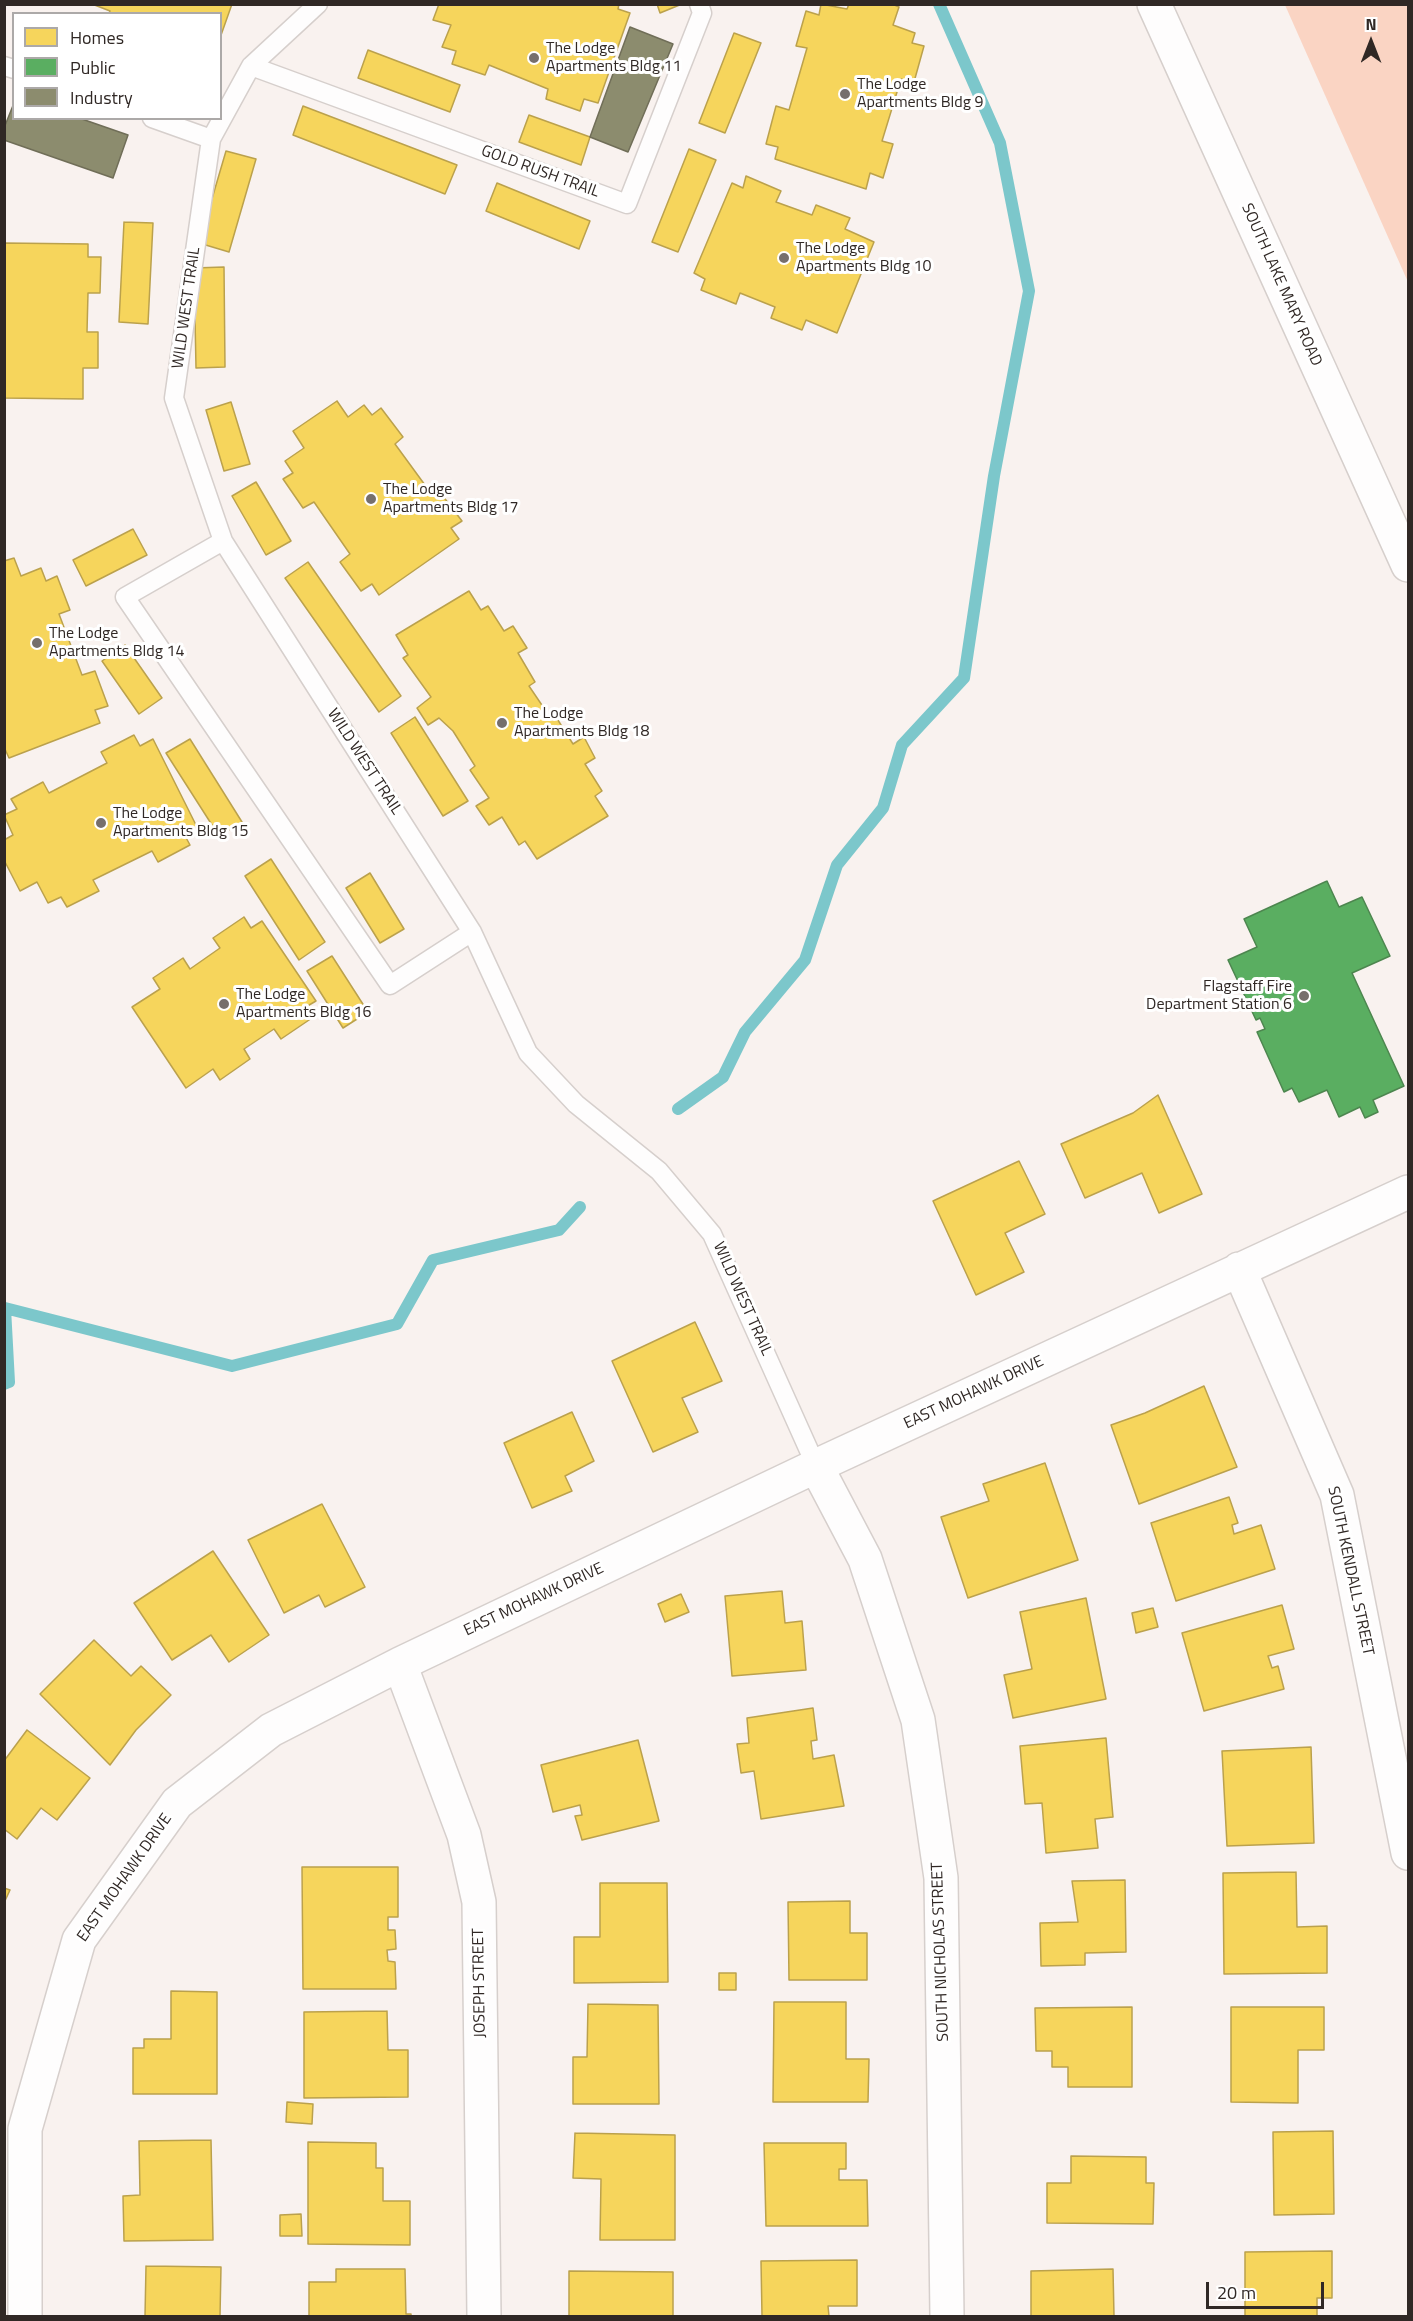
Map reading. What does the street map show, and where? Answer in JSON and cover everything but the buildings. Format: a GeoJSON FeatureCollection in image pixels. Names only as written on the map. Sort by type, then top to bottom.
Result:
{"type":"FeatureCollection","features":[{"type":"Feature","properties":{"kind":"street","name":"SOUTH LAKE MARY ROAD"},"geometry":{"type":"LineString","coordinates":[[1154,4],[1408,565]]}},
{"type":"Feature","properties":{"kind":"street","name":"EAST MOHAWK DRIVE"},"geometry":{"type":"LineString","coordinates":[[25,2316],[25,2129],[79,1940],[177,1803],[271,1730],[400,1664],[816,1466],[1408,1192]]}},
{"type":"Feature","properties":{"kind":"street","name":"SOUTH KENDALL STREET"},"geometry":{"type":"LineString","coordinates":[[1239,1269],[1337,1495],[1408,1852]]}},
{"type":"Feature","properties":{"kind":"street","name":"SOUTH NICHOLAS STREET"},"geometry":{"type":"LineString","coordinates":[[816,1466],[865,1559],[918,1720],[941,1878],[947,2316]]}},
{"type":"Feature","properties":{"kind":"street","name":"JOSEPH STREET"},"geometry":{"type":"LineString","coordinates":[[400,1664],[464,1835],[480,1902],[484,2316]]}},
{"type":"Feature","properties":{"kind":"lane","name":"WILD WEST TRAIL"},"geometry":{"type":"LineString","coordinates":[[222,120],[251,66],[318,4]]}},
{"type":"Feature","properties":{"kind":"lane","name":"GOLD RUSH TRAIL"},"geometry":{"type":"LineString","coordinates":[[251,66],[627,204],[702,13],[699,4]]}},
{"type":"Feature","properties":{"kind":"lane"},"geometry":{"type":"LineString","coordinates":[[157,120],[211,140]]}},
{"type":"Feature","properties":{"kind":"lane","name":"WILD WEST TRAIL"},"geometry":{"type":"LineString","coordinates":[[222,120],[211,140],[174,398],[223,541],[472,932],[528,1053],[576,1104],[659,1171],[712,1234],[816,1466]]}},
{"type":"Feature","properties":{"kind":"lane"},"geometry":{"type":"LineString","coordinates":[[223,541],[125,597],[390,985],[472,932]]}},
{"type":"Feature","properties":{"kind":"shaded area"},"geometry":{"type":"Polygon","coordinates":[[[1285,5],[1408,5],[1408,282],[1285,5]]]}},
{"type":"Feature","properties":{"kind":"waterway"},"geometry":{"type":"LineString","coordinates":[[678,1109],[723,1077],[745,1032],[805,960],[837,865],[883,808],[902,745],[964,678],[994,476],[1029,291],[1000,143],[939,4]]}},
{"type":"Feature","properties":{"kind":"waterway"},"geometry":{"type":"LineString","coordinates":[[4,1384],[9,1382],[5,1308],[232,1366],[397,1324],[433,1260],[559,1230],[580,1207]]}},
{"type":"Feature","properties":{"kind":"place","name":"The Lodge Apartments Bldg 11"},"geometry":{"type":"Point","coordinates":[534,58]}},
{"type":"Feature","properties":{"kind":"place","name":"The Lodge Apartments Bldg 9"},"geometry":{"type":"Point","coordinates":[845,94]}},
{"type":"Feature","properties":{"kind":"place","name":"The Lodge Apartments Bldg 10"},"geometry":{"type":"Point","coordinates":[784,258]}},
{"type":"Feature","properties":{"kind":"place","name":"The Lodge Apartments Bldg 17"},"geometry":{"type":"Point","coordinates":[371,499]}},
{"type":"Feature","properties":{"kind":"place","name":"The Lodge Apartments Bldg 14"},"geometry":{"type":"Point","coordinates":[37,643]}},
{"type":"Feature","properties":{"kind":"place","name":"The Lodge Apartments Bldg 18"},"geometry":{"type":"Point","coordinates":[502,723]}},
{"type":"Feature","properties":{"kind":"place","name":"The Lodge Apartments Bldg 15"},"geometry":{"type":"Point","coordinates":[101,823]}},
{"type":"Feature","properties":{"kind":"place","name":"Flagstaff Fire Department Station 6"},"geometry":{"type":"Point","coordinates":[1304,996]}},
{"type":"Feature","properties":{"kind":"place","name":"The Lodge Apartments Bldg 16"},"geometry":{"type":"Point","coordinates":[224,1004]}}]}
